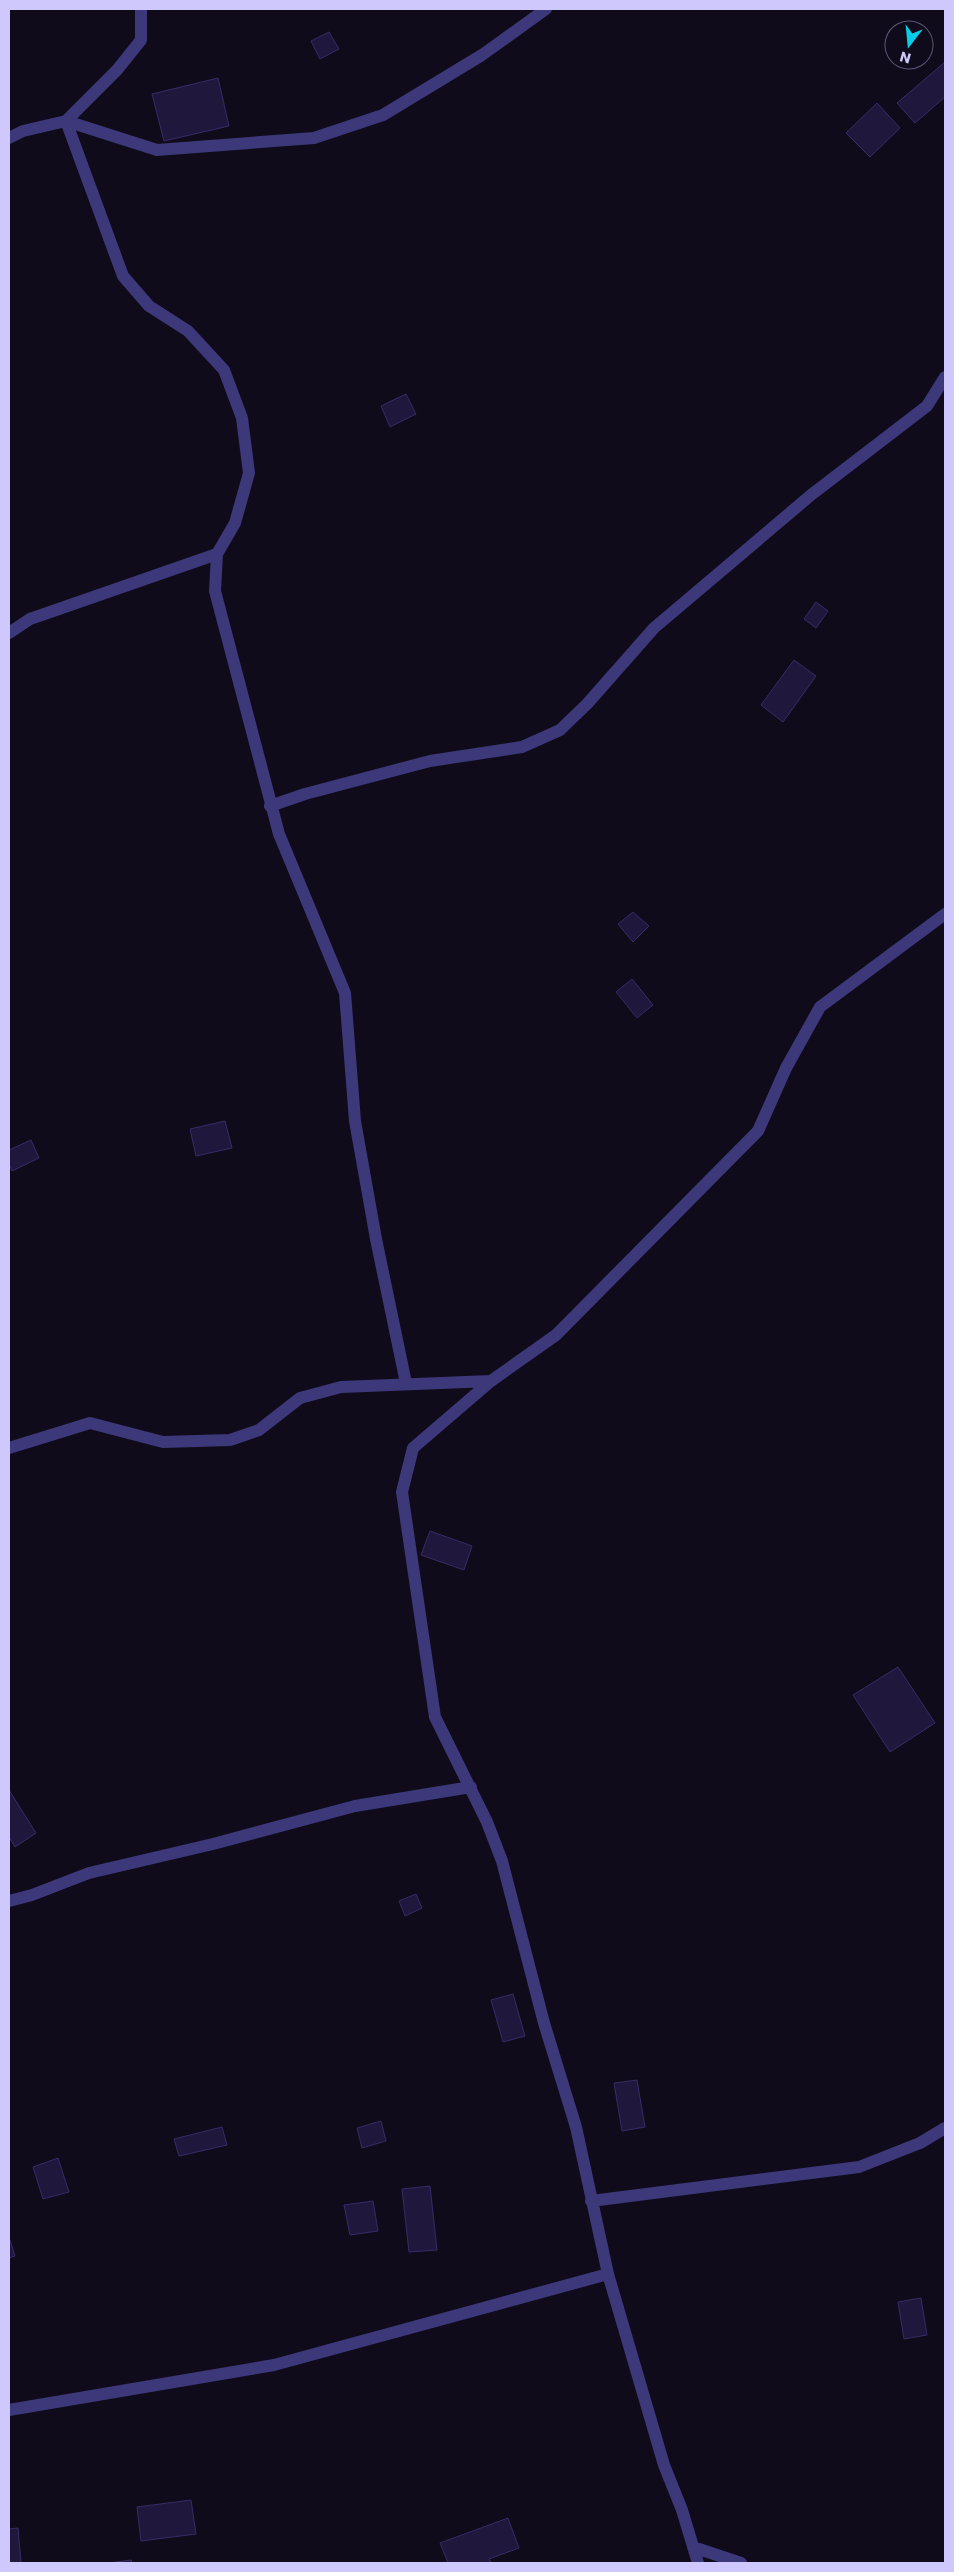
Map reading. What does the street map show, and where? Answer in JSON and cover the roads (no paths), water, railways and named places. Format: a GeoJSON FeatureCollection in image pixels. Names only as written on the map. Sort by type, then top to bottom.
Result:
{"type":"FeatureCollection","features":[{"type":"Feature","properties":{"kind":"street"},"geometry":{"type":"LineString","coordinates":[[9,138],[24,131],[66,120],[118,70],[141,40],[141,9]]}},
{"type":"Feature","properties":{"kind":"street"},"geometry":{"type":"LineString","coordinates":[[66,120],[157,150],[314,138],[383,115],[482,54],[546,9]]}},
{"type":"Feature","properties":{"kind":"street"},"geometry":{"type":"LineString","coordinates":[[66,120],[123,276],[149,306],[188,331],[224,370],[242,418],[249,473],[235,523],[217,554],[215,590],[270,806],[279,834],[345,993],[355,1121],[376,1239],[406,1383]]}},
{"type":"Feature","properties":{"kind":"street"},"geometry":{"type":"LineString","coordinates":[[270,806],[305,794],[430,760],[522,747],[560,730],[587,704],[654,628],[811,495],[927,406],[945,376]]}},
{"type":"Feature","properties":{"kind":"street"},"geometry":{"type":"LineString","coordinates":[[9,633],[30,619],[217,554]]}},
{"type":"Feature","properties":{"kind":"street"},"geometry":{"type":"LineString","coordinates":[[698,2563],[682,2510],[664,2465],[608,2274],[576,2127],[544,2023],[502,1862],[471,1788],[435,1717],[402,1492],[413,1448],[491,1381],[556,1335],[758,1131],[786,1068],[820,1007],[945,914]]}},
{"type":"Feature","properties":{"kind":"street"},"geometry":{"type":"LineString","coordinates":[[9,1448],[90,1423],[163,1442],[230,1440],[259,1430],[300,1398],[342,1387],[491,1381]]}},
{"type":"Feature","properties":{"kind":"street"},"geometry":{"type":"LineString","coordinates":[[9,1901],[32,1895],[90,1873],[213,1844],[355,1806],[471,1788]]}},
{"type":"Feature","properties":{"kind":"street"},"geometry":{"type":"LineString","coordinates":[[591,2201],[859,2168],[920,2144],[945,2128]]}},
{"type":"Feature","properties":{"kind":"street"},"geometry":{"type":"LineString","coordinates":[[9,2410],[274,2365],[608,2274]]}},
{"type":"Feature","properties":{"kind":"street"},"geometry":{"type":"LineString","coordinates":[[694,2547],[742,2563]]}}]}
